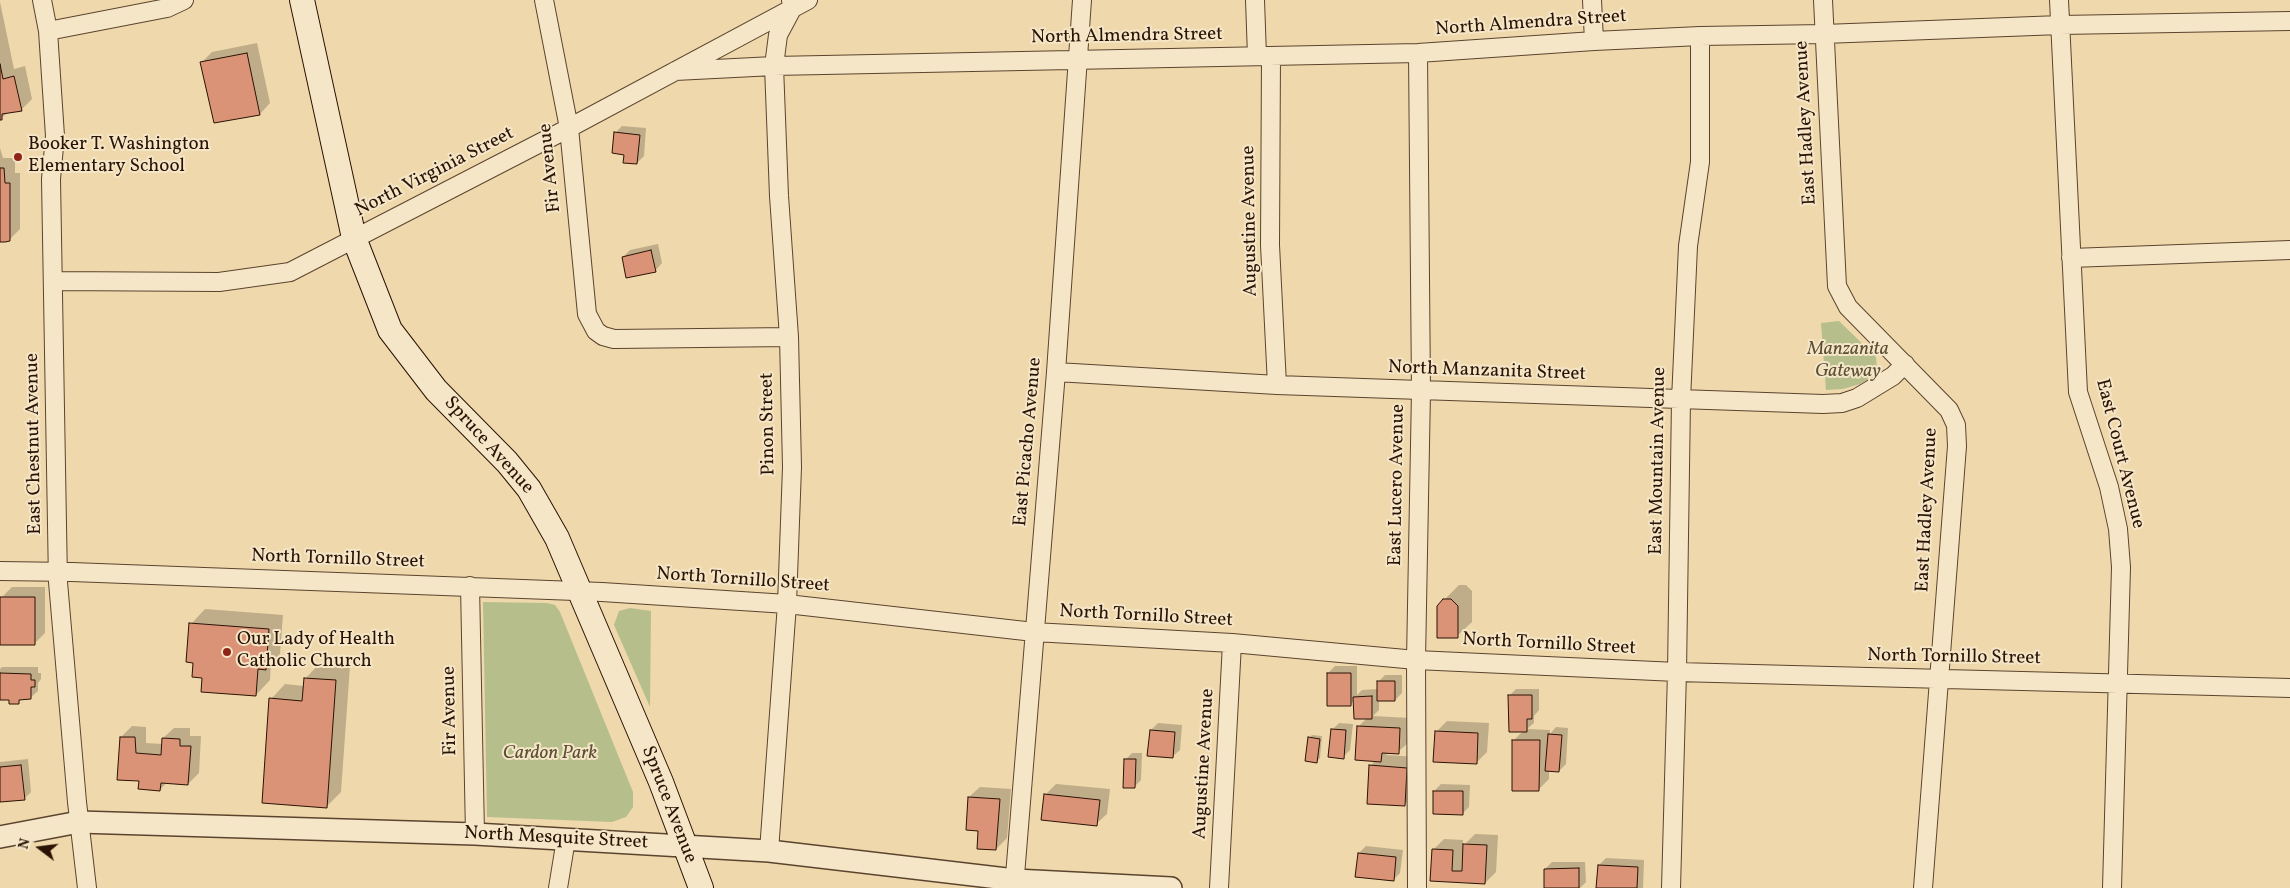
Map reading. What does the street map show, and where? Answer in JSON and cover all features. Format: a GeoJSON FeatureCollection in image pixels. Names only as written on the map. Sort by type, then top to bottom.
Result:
{"type":"FeatureCollection","features":[{"type":"Feature","properties":{"kind":"main road","name":"Spruce Avenue"},"geometry":{"type":"LineString","coordinates":[[302,0],[354,238],[390,330],[436,390],[507,462],[529,489],[557,538],[661,782],[701,888]]}},
{"type":"Feature","properties":{"kind":"street","name":"East Chestnut Avenue"},"geometry":{"type":"LineString","coordinates":[[42,0],[48,31],[55,136],[51,179],[58,571],[87,888]]}},
{"type":"Feature","properties":{"kind":"street"},"geometry":{"type":"LineString","coordinates":[[48,31],[167,8],[184,0]]}},
{"type":"Feature","properties":{"kind":"street","name":"Fir Avenue"},"geometry":{"type":"LineString","coordinates":[[544,0],[569,128],[587,314],[596,331],[603,336],[614,339],[789,338]]}},
{"type":"Feature","properties":{"kind":"street","name":"East Picacho Avenue"},"geometry":{"type":"LineString","coordinates":[[1014,884],[1056,372],[1082,0]]}},
{"type":"Feature","properties":{"kind":"street","name":"Augustine Avenue"},"geometry":{"type":"LineString","coordinates":[[1255,0],[1264,56],[1277,385]]}},
{"type":"Feature","properties":{"kind":"street"},"geometry":{"type":"LineString","coordinates":[[1592,0],[1594,40]]}},
{"type":"Feature","properties":{"kind":"street","name":"East Hadley Avenue"},"geometry":{"type":"LineString","coordinates":[[1823,0],[1837,286],[1848,307],[1950,410],[1956,425],[1957,446],[1923,888]]}},
{"type":"Feature","properties":{"kind":"street","name":"East Court Avenue"},"geometry":{"type":"LineString","coordinates":[[2059,0],[2078,392],[2109,487],[2118,529],[2121,566],[2112,888]]}},
{"type":"Feature","properties":{"kind":"street","name":"North Virginia Street"},"geometry":{"type":"LineString","coordinates":[[54,281],[228,281],[290,272],[569,128],[797,2]]}},
{"type":"Feature","properties":{"kind":"street","name":"Pinon Street"},"geometry":{"type":"LineString","coordinates":[[769,850],[787,604],[792,467],[789,338],[779,196],[774,66],[778,35],[797,2]]}},
{"type":"Feature","properties":{"kind":"street","name":"North Almendra Street"},"geometry":{"type":"LineString","coordinates":[[675,71],[774,66],[1418,53],[1594,40],[1700,36],[1824,34],[2060,25],[2290,21]]}},
{"type":"Feature","properties":{"kind":"street","name":"East Mountain Avenue"},"geometry":{"type":"LineString","coordinates":[[1671,888],[1677,672],[1681,400],[1688,246],[1700,162],[1700,36]]}},
{"type":"Feature","properties":{"kind":"street","name":"East Lucero Avenue"},"geometry":{"type":"LineString","coordinates":[[1417,888],[1416,660],[1421,391],[1418,53]]}},
{"type":"Feature","properties":{"kind":"street"},"geometry":{"type":"LineString","coordinates":[[2071,258],[2290,250]]}},
{"type":"Feature","properties":{"kind":"street","name":"North Manzanita Street"},"geometry":{"type":"LineString","coordinates":[[1056,372],[1277,385],[1823,404],[1842,403],[1857,398],[1893,376],[1905,364]]}},
{"type":"Feature","properties":{"kind":"street","name":"North Tornillo Street"},"geometry":{"type":"LineString","coordinates":[[0,571],[58,571],[470,586],[787,604],[1034,632],[1232,643],[1416,660],[1677,672],[2290,688]]}},
{"type":"Feature","properties":{"kind":"street","name":"Fir Avenue"},"geometry":{"type":"LineString","coordinates":[[470,586],[475,834]]}},
{"type":"Feature","properties":{"kind":"street","name":"Augustine Avenue"},"geometry":{"type":"LineString","coordinates":[[1219,888],[1232,643]]}},
{"type":"Feature","properties":{"kind":"street","name":"North Mesquite Street"},"geometry":{"type":"LineString","coordinates":[[0,837],[80,822],[475,834],[769,850],[1014,884],[1171,888]]}},
{"type":"Feature","properties":{"kind":"street"},"geometry":{"type":"LineString","coordinates":[[558,888],[566,839]]}},
{"type":"Feature","properties":{"kind":"green space","name":"Manzanita Gateway"},"geometry":{"type":"Polygon","coordinates":[[[1839,321],[1876,357],[1877,369],[1875,375],[1860,384],[1843,389],[1826,390],[1821,323],[1839,321]]]}},
{"type":"Feature","properties":{"kind":"green space","name":"Cardon Park"},"geometry":{"type":"Polygon","coordinates":[[[483,602],[547,603],[555,605],[560,612],[633,792],[633,807],[626,817],[612,822],[487,817],[483,602]]]}},
{"type":"Feature","properties":{"kind":"green space"},"geometry":{"type":"Polygon","coordinates":[[[630,608],[651,611],[650,707],[614,625],[619,611],[630,608]]]}},
{"type":"Feature","properties":{"kind":"building"},"geometry":{"type":"Polygon","coordinates":[[[247,53],[260,115],[214,123],[200,62],[247,53]]]}},
{"type":"Feature","properties":{"kind":"building"},"geometry":{"type":"Polygon","coordinates":[[[0,64],[3,79],[14,76],[22,111],[2,114],[2,120],[0,120],[0,64]]]}},
{"type":"Feature","properties":{"kind":"building"},"geometry":{"type":"Polygon","coordinates":[[[614,132],[640,135],[637,164],[623,163],[624,155],[612,153],[614,132]]]}},
{"type":"Feature","properties":{"kind":"building"},"geometry":{"type":"Polygon","coordinates":[[[0,168],[4,168],[5,183],[10,183],[10,241],[5,242],[0,242],[0,168]]]}},
{"type":"Feature","properties":{"kind":"building"},"geometry":{"type":"Polygon","coordinates":[[[651,250],[656,272],[626,278],[622,257],[651,250]]]}},
{"type":"Feature","properties":{"kind":"building"},"geometry":{"type":"Polygon","coordinates":[[[0,597],[35,597],[35,645],[0,645],[0,597]]]}},
{"type":"Feature","properties":{"kind":"building"},"geometry":{"type":"Polygon","coordinates":[[[1443,599],[1451,599],[1458,606],[1458,638],[1437,638],[1437,606],[1443,599]]]}},
{"type":"Feature","properties":{"kind":"building","name":"Our Lady of Health Catholic Church"},"geometry":{"type":"Polygon","coordinates":[[[189,623],[269,629],[266,670],[258,669],[256,696],[201,692],[202,678],[192,677],[193,663],[186,662],[189,623]]]}},
{"type":"Feature","properties":{"kind":"building"},"geometry":{"type":"Polygon","coordinates":[[[0,673],[31,674],[31,680],[35,680],[35,687],[31,687],[31,699],[19,700],[19,704],[9,704],[9,700],[0,700],[0,673]]]}},
{"type":"Feature","properties":{"kind":"building"},"geometry":{"type":"Polygon","coordinates":[[[1327,673],[1351,673],[1351,706],[1327,706],[1327,673]]]}},
{"type":"Feature","properties":{"kind":"building"},"geometry":{"type":"Polygon","coordinates":[[[304,678],[336,680],[327,808],[262,803],[269,698],[302,701],[304,678]]]}},
{"type":"Feature","properties":{"kind":"building"},"geometry":{"type":"Polygon","coordinates":[[[1377,681],[1395,681],[1395,701],[1377,701],[1377,681]]]}},
{"type":"Feature","properties":{"kind":"building"},"geometry":{"type":"Polygon","coordinates":[[[1508,695],[1532,695],[1532,719],[1527,719],[1527,732],[1509,732],[1508,695]]]}},
{"type":"Feature","properties":{"kind":"building"},"geometry":{"type":"Polygon","coordinates":[[[1372,696],[1372,719],[1354,719],[1353,697],[1372,696]]]}},
{"type":"Feature","properties":{"kind":"building"},"geometry":{"type":"Polygon","coordinates":[[[1357,726],[1400,728],[1399,754],[1382,753],[1381,762],[1355,760],[1357,726]]]}},
{"type":"Feature","properties":{"kind":"building"},"geometry":{"type":"Polygon","coordinates":[[[1331,729],[1346,730],[1344,759],[1328,757],[1331,729]]]}},
{"type":"Feature","properties":{"kind":"building"},"geometry":{"type":"Polygon","coordinates":[[[1150,730],[1175,732],[1173,758],[1147,756],[1150,730]]]}},
{"type":"Feature","properties":{"kind":"building"},"geometry":{"type":"Polygon","coordinates":[[[1435,731],[1478,733],[1477,764],[1433,762],[1435,731]]]}},
{"type":"Feature","properties":{"kind":"building"},"geometry":{"type":"Polygon","coordinates":[[[1548,734],[1562,735],[1559,772],[1545,771],[1548,734]]]}},
{"type":"Feature","properties":{"kind":"building"},"geometry":{"type":"Polygon","coordinates":[[[120,737],[135,737],[136,753],[161,755],[162,738],[180,739],[180,746],[191,746],[188,785],[161,783],[160,791],[138,789],[139,781],[117,780],[120,737]]]}},
{"type":"Feature","properties":{"kind":"building"},"geometry":{"type":"Polygon","coordinates":[[[1308,737],[1320,739],[1317,763],[1305,761],[1308,737]]]}},
{"type":"Feature","properties":{"kind":"building"},"geometry":{"type":"Polygon","coordinates":[[[1512,740],[1540,740],[1539,791],[1512,791],[1512,740]]]}},
{"type":"Feature","properties":{"kind":"building"},"geometry":{"type":"Polygon","coordinates":[[[1124,759],[1136,759],[1135,788],[1123,788],[1124,759]]]}},
{"type":"Feature","properties":{"kind":"building"},"geometry":{"type":"Polygon","coordinates":[[[21,765],[25,800],[0,802],[0,767],[21,765]]]}},
{"type":"Feature","properties":{"kind":"building"},"geometry":{"type":"Polygon","coordinates":[[[1369,765],[1407,768],[1405,806],[1367,804],[1369,765]]]}},
{"type":"Feature","properties":{"kind":"building"},"geometry":{"type":"Polygon","coordinates":[[[1433,791],[1463,791],[1463,815],[1433,814],[1433,791]]]}},
{"type":"Feature","properties":{"kind":"building"},"geometry":{"type":"Polygon","coordinates":[[[1044,794],[1100,800],[1097,826],[1041,820],[1044,794]]]}},
{"type":"Feature","properties":{"kind":"building"},"geometry":{"type":"Polygon","coordinates":[[[968,797],[1000,799],[996,850],[977,849],[978,831],[966,830],[968,797]]]}},
{"type":"Feature","properties":{"kind":"building"},"geometry":{"type":"Polygon","coordinates":[[[1463,844],[1487,845],[1485,884],[1430,881],[1432,849],[1453,850],[1452,871],[1462,871],[1463,844]]]}},
{"type":"Feature","properties":{"kind":"building"},"geometry":{"type":"Polygon","coordinates":[[[1358,853],[1396,857],[1394,881],[1355,877],[1358,853]]]}},
{"type":"Feature","properties":{"kind":"building"},"geometry":{"type":"Polygon","coordinates":[[[1598,865],[1638,867],[1637,888],[1596,888],[1598,865]]]}},
{"type":"Feature","properties":{"kind":"building"},"geometry":{"type":"Polygon","coordinates":[[[1579,868],[1579,888],[1544,888],[1544,869],[1579,868]]]}},
{"type":"Feature","properties":{"kind":"place","name":"Booker T. Washington Elementary School"},"geometry":{"type":"Point","coordinates":[18,157]}},
{"type":"Feature","properties":{"kind":"place","name":"Our Lady of Health Catholic Church"},"geometry":{"type":"Point","coordinates":[227,652]}}]}
